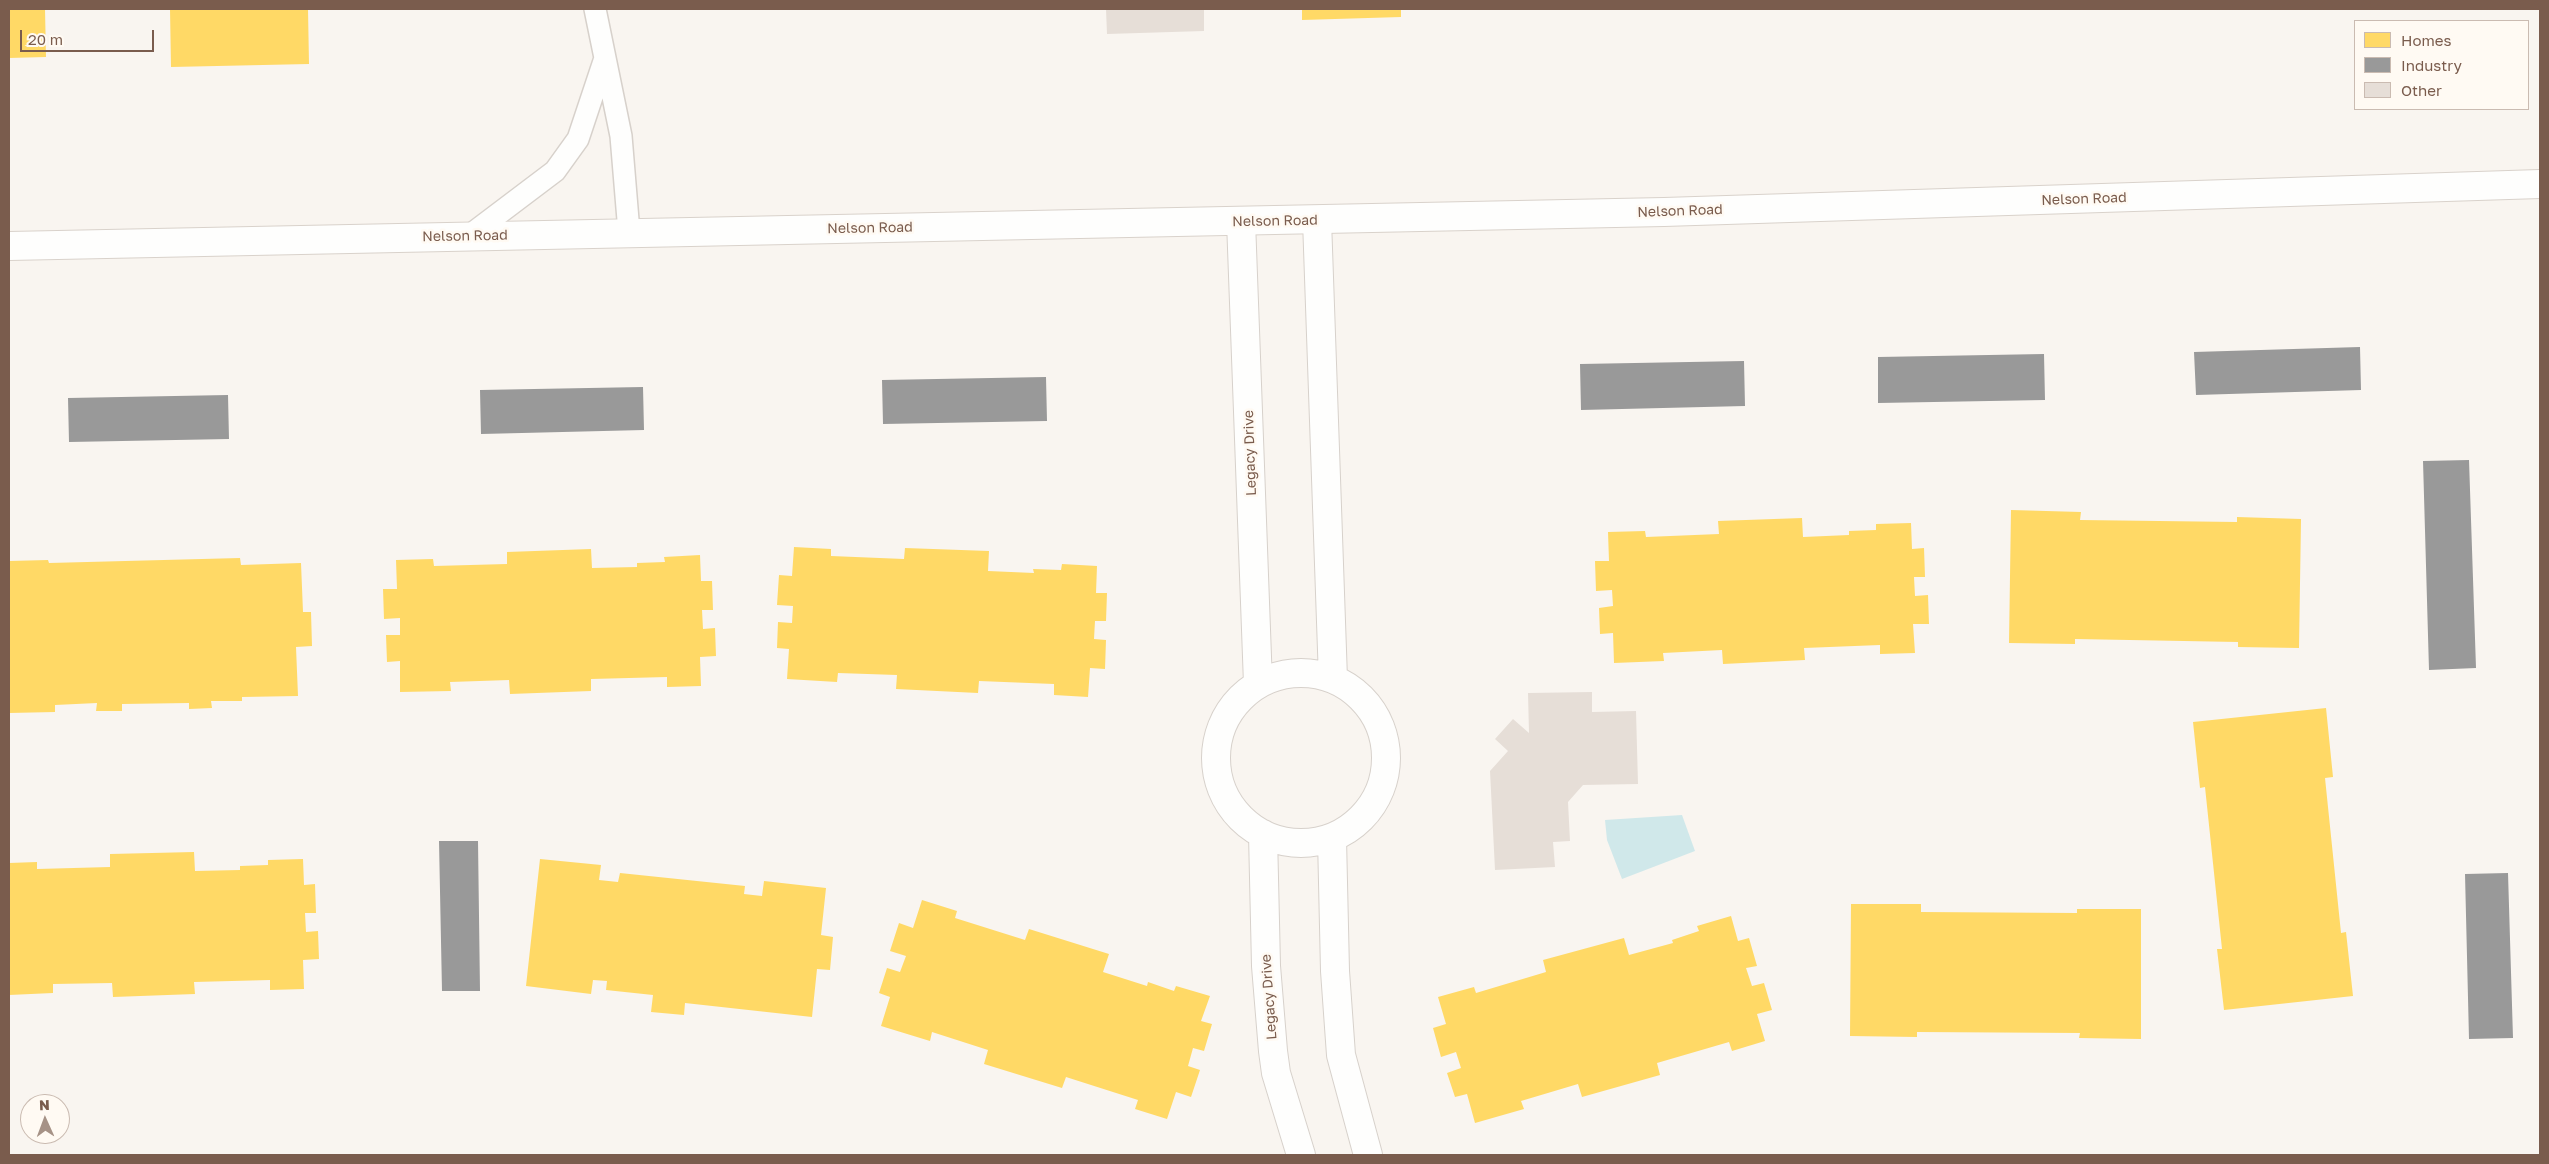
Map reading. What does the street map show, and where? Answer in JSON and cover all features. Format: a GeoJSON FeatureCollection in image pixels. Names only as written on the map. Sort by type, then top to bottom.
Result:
{"type":"FeatureCollection","features":[{"type":"Feature","properties":{"kind":"main road","name":"Nelson Road"},"geometry":{"type":"LineString","coordinates":[[9,246],[1674,212],[2540,184]]}},
{"type":"Feature","properties":{"kind":"main road"},"geometry":{"type":"LineString","coordinates":[[1316,220],[1333,679]]}},
{"type":"Feature","properties":{"kind":"main road","name":"Legacy Drive"},"geometry":{"type":"LineString","coordinates":[[1241,221],[1258,684]]}},
{"type":"Feature","properties":{"kind":"main road"},"geometry":{"type":"LineString","coordinates":[[1303,673],[1333,679],[1347,686],[1370,707],[1383,732],[1386,760],[1381,788],[1367,813],[1345,831],[1332,838],[1312,842],[1290,843],[1263,834],[1246,822],[1230,806],[1218,777],[1216,762],[1220,731],[1226,717],[1235,704],[1258,684],[1272,678],[1303,673]]}},
{"type":"Feature","properties":{"kind":"main road","name":"Legacy Drive"},"geometry":{"type":"LineString","coordinates":[[1263,834],[1266,966],[1273,1051],[1279,1082],[1301,1155]]}},
{"type":"Feature","properties":{"kind":"main road"},"geometry":{"type":"LineString","coordinates":[[1332,838],[1335,971],[1341,1055],[1368,1155]]}},
{"type":"Feature","properties":{"kind":"lane"},"geometry":{"type":"LineString","coordinates":[[595,9],[604,61],[621,136],[629,232]]}},
{"type":"Feature","properties":{"kind":"lane"},"geometry":{"type":"LineString","coordinates":[[469,236],[555,170],[578,139],[604,61]]}},
{"type":"Feature","properties":{"kind":"water"},"geometry":{"type":"Polygon","coordinates":[[[1682,815],[1695,851],[1622,879],[1607,840],[1605,820],[1682,815]]]}},
{"type":"Feature","properties":{"kind":"building: Homes"},"geometry":{"type":"Polygon","coordinates":[[[9,9],[45,9],[46,57],[9,58],[9,9]]]}},
{"type":"Feature","properties":{"kind":"building: Homes"},"geometry":{"type":"Polygon","coordinates":[[[170,9],[308,9],[309,64],[171,67],[170,9]]]}},
{"type":"Feature","properties":{"kind":"building: Homes"},"geometry":{"type":"Polygon","coordinates":[[[1302,9],[1401,9],[1401,17],[1302,20],[1302,9]]]}},
{"type":"Feature","properties":{"kind":"building: Homes"},"geometry":{"type":"Polygon","coordinates":[[[2011,510],[2081,512],[2080,520],[2237,522],[2237,517],[2301,519],[2299,648],[2238,647],[2238,642],[2075,639],[2075,644],[2009,643],[2011,510]]]}},
{"type":"Feature","properties":{"kind":"building: Homes"},"geometry":{"type":"Polygon","coordinates":[[[1802,518],[1803,537],[1849,535],[1849,531],[1876,530],[1876,524],[1911,523],[1912,549],[1924,548],[1925,577],[1914,577],[1915,596],[1928,595],[1929,624],[1913,624],[1915,653],[1880,654],[1880,645],[1804,648],[1805,660],[1723,664],[1722,650],[1663,653],[1664,661],[1614,663],[1613,633],[1600,634],[1599,608],[1613,606],[1612,590],[1596,591],[1595,561],[1609,561],[1608,532],[1645,531],[1646,537],[1719,534],[1718,521],[1802,518]]]}},
{"type":"Feature","properties":{"kind":"building: Homes"},"geometry":{"type":"Polygon","coordinates":[[[794,547],[831,549],[831,556],[904,559],[905,548],[989,551],[988,571],[1034,573],[1033,569],[1061,570],[1062,564],[1097,566],[1096,593],[1107,593],[1106,621],[1095,621],[1094,639],[1106,640],[1105,669],[1090,668],[1088,697],[1054,695],[1054,684],[979,681],[978,693],[896,689],[897,675],[838,673],[837,682],[787,679],[789,649],[777,648],[778,622],[792,623],[793,606],[777,605],[779,575],[792,576],[794,547]]]}},
{"type":"Feature","properties":{"kind":"building: Homes"},"geometry":{"type":"Polygon","coordinates":[[[591,549],[592,568],[637,567],[637,563],[665,562],[664,557],[700,555],[701,581],[712,581],[713,610],[702,610],[703,629],[715,628],[716,656],[700,657],[701,686],[667,687],[667,677],[591,679],[591,691],[510,694],[509,680],[450,682],[451,691],[400,692],[400,661],[387,662],[386,635],[400,635],[400,618],[384,619],[383,589],[397,589],[396,560],[433,559],[434,566],[507,564],[507,552],[591,549]]]}},
{"type":"Feature","properties":{"kind":"building: Homes"},"geometry":{"type":"Polygon","coordinates":[[[240,558],[241,565],[301,563],[303,612],[311,612],[312,646],[296,647],[298,696],[242,697],[242,701],[211,701],[212,708],[189,709],[189,703],[122,704],[122,711],[96,711],[97,703],[55,705],[55,712],[9,713],[9,561],[48,560],[49,563],[240,558]]]}},
{"type":"Feature","properties":{"kind":"building: Homes"},"geometry":{"type":"Polygon","coordinates":[[[2326,708],[2333,777],[2325,778],[2341,933],[2346,932],[2353,996],[2224,1010],[2217,949],[2222,949],[2205,787],[2200,788],[2193,722],[2326,708]]]}},
{"type":"Feature","properties":{"kind":"building: Homes"},"geometry":{"type":"Polygon","coordinates":[[[194,852],[195,871],[240,870],[240,866],[268,865],[268,860],[303,859],[304,885],[315,884],[316,913],[305,913],[306,932],[318,931],[319,959],[303,960],[304,989],[270,990],[270,980],[194,982],[195,994],[113,997],[112,983],[53,984],[53,993],[9,995],[9,863],[37,862],[37,869],[110,867],[110,854],[194,852]]]}},
{"type":"Feature","properties":{"kind":"building: Homes"},"geometry":{"type":"Polygon","coordinates":[[[540,859],[601,865],[599,880],[618,882],[620,873],[745,886],[744,894],[762,896],[764,881],[826,888],[821,935],[833,937],[830,970],[817,969],[812,1017],[685,1003],[684,1015],[651,1012],[653,995],[606,990],[607,981],[593,980],[591,994],[526,986],[540,859]]]}},
{"type":"Feature","properties":{"kind":"building: Homes"},"geometry":{"type":"Polygon","coordinates":[[[922,900],[957,911],[955,918],[1025,940],[1029,929],[1109,954],[1103,972],[1147,986],[1148,982],[1174,991],[1176,986],[1210,996],[1201,1021],[1212,1024],[1204,1051],[1193,1048],[1188,1066],[1200,1070],[1191,1097],[1176,1092],[1167,1119],[1135,1109],[1138,1100],[1066,1077],[1062,1088],[984,1064],[988,1050],[932,1032],[930,1041],[881,1026],[890,997],[879,993],[887,968],[900,972],[906,956],[890,951],[899,923],[913,928],[922,900]]]}},
{"type":"Feature","properties":{"kind":"building: Homes"},"geometry":{"type":"Polygon","coordinates":[[[1851,904],[1921,904],[1921,912],[2077,913],[2077,909],[2141,909],[2141,1039],[2079,1038],[2080,1033],[1917,1032],[1917,1037],[1850,1036],[1851,904]]]}},
{"type":"Feature","properties":{"kind":"building: Homes"},"geometry":{"type":"Polygon","coordinates":[[[1731,916],[1738,941],[1749,938],[1757,966],[1746,968],[1752,986],[1764,983],[1772,1010],[1757,1014],[1765,1041],[1732,1051],[1729,1042],[1657,1063],[1660,1075],[1582,1097],[1578,1084],[1521,1101],[1524,1109],[1475,1123],[1467,1094],[1455,1097],[1447,1073],[1461,1068],[1456,1052],[1441,1057],[1433,1028],[1446,1024],[1438,997],[1474,987],[1476,993],[1546,972],[1543,960],[1624,938],[1629,955],[1673,943],[1672,940],[1699,931],[1697,926],[1731,916]]]}},
{"type":"Feature","properties":{"kind":"building: Industry"},"geometry":{"type":"Polygon","coordinates":[[[2360,347],[2361,390],[2196,395],[2194,352],[2360,347]]]}},
{"type":"Feature","properties":{"kind":"building: Industry"},"geometry":{"type":"Polygon","coordinates":[[[2044,354],[2045,400],[1878,403],[1878,357],[2044,354]]]}},
{"type":"Feature","properties":{"kind":"building: Industry"},"geometry":{"type":"Polygon","coordinates":[[[1744,361],[1745,406],[1581,410],[1580,364],[1744,361]]]}},
{"type":"Feature","properties":{"kind":"building: Industry"},"geometry":{"type":"Polygon","coordinates":[[[1046,377],[1047,421],[883,424],[882,380],[1046,377]]]}},
{"type":"Feature","properties":{"kind":"building: Industry"},"geometry":{"type":"Polygon","coordinates":[[[643,387],[644,430],[481,434],[480,390],[643,387]]]}},
{"type":"Feature","properties":{"kind":"building: Industry"},"geometry":{"type":"Polygon","coordinates":[[[228,395],[229,439],[69,442],[68,398],[228,395]]]}},
{"type":"Feature","properties":{"kind":"building: Industry"},"geometry":{"type":"Polygon","coordinates":[[[2469,460],[2476,668],[2429,670],[2423,461],[2469,460]]]}},
{"type":"Feature","properties":{"kind":"building: Industry"},"geometry":{"type":"Polygon","coordinates":[[[439,841],[478,841],[480,991],[442,991],[439,841]]]}},
{"type":"Feature","properties":{"kind":"building: Industry"},"geometry":{"type":"Polygon","coordinates":[[[2508,873],[2513,1038],[2469,1039],[2465,874],[2508,873]]]}},
{"type":"Feature","properties":{"kind":"building: Other"},"geometry":{"type":"Polygon","coordinates":[[[1106,9],[1204,9],[1204,31],[1107,34],[1106,9]]]}},
{"type":"Feature","properties":{"kind":"building: Other"},"geometry":{"type":"Polygon","coordinates":[[[1592,692],[1592,712],[1636,711],[1638,784],[1583,785],[1568,802],[1570,841],[1553,842],[1555,867],[1495,870],[1490,771],[1508,751],[1495,739],[1513,719],[1529,733],[1528,693],[1592,692]]]}}]}
